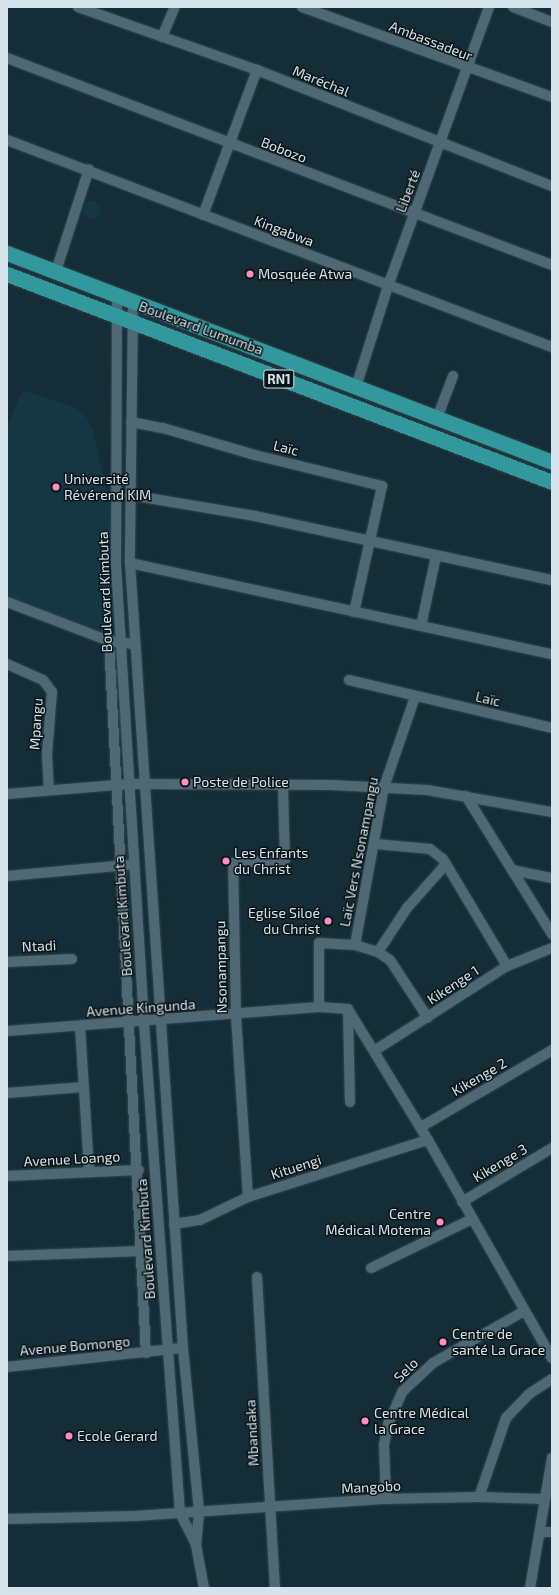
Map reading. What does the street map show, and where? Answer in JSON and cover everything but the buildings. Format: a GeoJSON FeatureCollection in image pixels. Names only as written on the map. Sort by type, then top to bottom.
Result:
{"type":"FeatureCollection","features":[{"type":"Feature","properties":{"kind":"highway","name":"Boulevard Lumumba"},"geometry":{"type":"LineString","coordinates":[[7,253],[56,271],[132,303],[552,461]]}},
{"type":"Feature","properties":{"kind":"highway","name":"Boulevard Lumumba"},"geometry":{"type":"LineString","coordinates":[[7,274],[552,482]]}},
{"type":"Feature","properties":{"kind":"street","name":"Maréchal"},"geometry":{"type":"LineString","coordinates":[[78,7],[257,70],[442,145],[552,186]]}},
{"type":"Feature","properties":{"kind":"street"},"geometry":{"type":"LineString","coordinates":[[162,37],[175,7]]}},
{"type":"Feature","properties":{"kind":"street","name":"Ambassadeur"},"geometry":{"type":"LineString","coordinates":[[302,7],[468,70],[552,97]]}},
{"type":"Feature","properties":{"kind":"street","name":"Liberté"},"geometry":{"type":"LineString","coordinates":[[356,387],[388,286],[442,145],[489,7]]}},
{"type":"Feature","properties":{"kind":"street"},"geometry":{"type":"LineString","coordinates":[[513,7],[552,22]]}},
{"type":"Feature","properties":{"kind":"street","name":"Bobozo"},"geometry":{"type":"LineString","coordinates":[[7,58],[414,215],[552,265]]}},
{"type":"Feature","properties":{"kind":"street"},"geometry":{"type":"LineString","coordinates":[[203,215],[257,70]]}},
{"type":"Feature","properties":{"kind":"street","name":"Kingabwa"},"geometry":{"type":"LineString","coordinates":[[7,140],[89,169],[203,215],[552,347]]}},
{"type":"Feature","properties":{"kind":"street"},"geometry":{"type":"LineString","coordinates":[[56,271],[89,169]]}},
{"type":"Feature","properties":{"kind":"street","name":"Boulevard Kimbuta"},"geometry":{"type":"LineString","coordinates":[[117,297],[116,564],[120,644],[161,1021],[183,1348],[199,1512],[196,1545]]}},
{"type":"Feature","properties":{"kind":"street","name":"Boulevard Kimbuta"},"geometry":{"type":"LineString","coordinates":[[132,303],[130,563],[135,644],[136,784],[134,864],[167,1350],[180,1513]]}},
{"type":"Feature","properties":{"kind":"street"},"geometry":{"type":"LineString","coordinates":[[437,418],[454,376]]}},
{"type":"Feature","properties":{"kind":"street","name":"Laïc"},"geometry":{"type":"LineString","coordinates":[[131,422],[163,428],[255,455],[382,486],[354,612]]}},
{"type":"Feature","properties":{"kind":"street"},"geometry":{"type":"LineString","coordinates":[[130,495],[371,540],[436,556],[552,580]]}},
{"type":"Feature","properties":{"kind":"street"},"geometry":{"type":"LineString","coordinates":[[421,626],[436,556]]}},
{"type":"Feature","properties":{"kind":"street"},"geometry":{"type":"LineString","coordinates":[[130,563],[552,654]]}},
{"type":"Feature","properties":{"kind":"street"},"geometry":{"type":"LineString","coordinates":[[7,602],[109,641],[120,644],[135,644]]}},
{"type":"Feature","properties":{"kind":"street"},"geometry":{"type":"LineString","coordinates":[[109,641],[129,1024],[139,1170],[146,1353]]}},
{"type":"Feature","properties":{"kind":"street","name":"Mpangu"},"geometry":{"type":"LineString","coordinates":[[7,664],[50,684],[50,789]]}},
{"type":"Feature","properties":{"kind":"street","name":"Laïc"},"geometry":{"type":"LineString","coordinates":[[349,680],[415,697],[552,728]]}},
{"type":"Feature","properties":{"kind":"street","name":"Laïc Vers Nsonampangu"},"geometry":{"type":"LineString","coordinates":[[355,945],[376,844],[384,787],[415,697]]}},
{"type":"Feature","properties":{"kind":"street"},"geometry":{"type":"LineString","coordinates":[[7,794],[50,789],[136,784],[283,787],[384,787],[466,796],[552,812]]}},
{"type":"Feature","properties":{"kind":"street","name":"Nsonampangu"},"geometry":{"type":"LineString","coordinates":[[248,1197],[236,1015],[233,863],[285,860],[283,787]]}},
{"type":"Feature","properties":{"kind":"street"},"geometry":{"type":"LineString","coordinates":[[466,796],[552,934]]}},
{"type":"Feature","properties":{"kind":"street"},"geometry":{"type":"LineString","coordinates":[[376,844],[430,849],[446,864],[507,966]]}},
{"type":"Feature","properties":{"kind":"street"},"geometry":{"type":"LineString","coordinates":[[7,876],[134,864]]}},
{"type":"Feature","properties":{"kind":"street"},"geometry":{"type":"LineString","coordinates":[[378,952],[407,908],[446,864]]}},
{"type":"Feature","properties":{"kind":"street"},"geometry":{"type":"LineString","coordinates":[[512,870],[552,878]]}},
{"type":"Feature","properties":{"kind":"street"},"geometry":{"type":"LineString","coordinates":[[319,1007],[319,943],[355,945],[378,952],[390,960],[428,1018]]}},
{"type":"Feature","properties":{"kind":"street","name":"Kikenge 1"},"geometry":{"type":"LineString","coordinates":[[374,1051],[428,1018],[507,966],[552,948]]}},
{"type":"Feature","properties":{"kind":"street","name":"Ntadi"},"geometry":{"type":"LineString","coordinates":[[7,962],[72,959]]}},
{"type":"Feature","properties":{"kind":"street","name":"Avenue Kingunda"},"geometry":{"type":"LineString","coordinates":[[7,1031],[144,1023],[319,1007],[348,1009]]}},
{"type":"Feature","properties":{"kind":"street"},"geometry":{"type":"LineString","coordinates":[[348,1009],[421,1127],[462,1202],[552,1358]]}},
{"type":"Feature","properties":{"kind":"street"},"geometry":{"type":"LineString","coordinates":[[348,1009],[350,1102]]}},
{"type":"Feature","properties":{"kind":"street"},"geometry":{"type":"LineString","coordinates":[[80,1026],[89,1170]]}},
{"type":"Feature","properties":{"kind":"street"},"geometry":{"type":"LineString","coordinates":[[549,1052],[552,1063]]}},
{"type":"Feature","properties":{"kind":"street","name":"Kikenge 2"},"geometry":{"type":"LineString","coordinates":[[421,1127],[549,1052]]}},
{"type":"Feature","properties":{"kind":"street"},"geometry":{"type":"LineString","coordinates":[[7,1093],[84,1087]]}},
{"type":"Feature","properties":{"kind":"street","name":"Kituengi"},"geometry":{"type":"LineString","coordinates":[[174,1224],[200,1220],[248,1197],[428,1140]]}},
{"type":"Feature","properties":{"kind":"street","name":"Kikenge 3"},"geometry":{"type":"LineString","coordinates":[[462,1202],[552,1148]]}},
{"type":"Feature","properties":{"kind":"street","name":"Avenue Loango"},"geometry":{"type":"LineString","coordinates":[[7,1176],[89,1170],[139,1170]]}},
{"type":"Feature","properties":{"kind":"street"},"geometry":{"type":"LineString","coordinates":[[371,1268],[472,1219]]}},
{"type":"Feature","properties":{"kind":"street"},"geometry":{"type":"LineString","coordinates":[[7,1256],[142,1251]]}},
{"type":"Feature","properties":{"kind":"street","name":"Mbandaka"},"geometry":{"type":"LineString","coordinates":[[257,1277],[275,1588]]}},
{"type":"Feature","properties":{"kind":"street","name":"Selo"},"geometry":{"type":"LineString","coordinates":[[386,1499],[384,1444],[388,1424],[403,1391],[433,1363],[524,1311]]}},
{"type":"Feature","properties":{"kind":"street","name":"Avenue Bomongo"},"geometry":{"type":"LineString","coordinates":[[7,1367],[183,1348]]}},
{"type":"Feature","properties":{"kind":"street"},"geometry":{"type":"LineString","coordinates":[[479,1497],[506,1418],[524,1398],[552,1379]]}},
{"type":"Feature","properties":{"kind":"street"},"geometry":{"type":"LineString","coordinates":[[530,1588],[541,1532],[552,1458]]}},
{"type":"Feature","properties":{"kind":"street","name":"Mangobo"},"geometry":{"type":"LineString","coordinates":[[7,1519],[199,1512],[386,1499],[479,1497],[545,1500]]}},
{"type":"Feature","properties":{"kind":"street"},"geometry":{"type":"LineString","coordinates":[[180,1513],[196,1545],[204,1588]]}},
{"type":"Feature","properties":{"kind":"street"},"geometry":{"type":"LineString","coordinates":[[541,1532],[552,1532]]}},
{"type":"Feature","properties":{"kind":"shaded area"},"geometry":{"type":"Polygon","coordinates":[[[92,201],[98,204],[101,210],[98,216],[92,219],[86,216],[83,210],[86,204],[92,201]]]}},
{"type":"Feature","properties":{"kind":"shaded area","name":"Université Révérend KIM"},"geometry":{"type":"Polygon","coordinates":[[[22,390],[76,408],[86,416],[93,430],[112,515],[113,639],[7,600],[7,428],[22,390]]]}},
{"type":"Feature","properties":{"kind":"place","name":"Mosquée Atwa"},"geometry":{"type":"Point","coordinates":[250,274]}},
{"type":"Feature","properties":{"kind":"place","name":"Université Révérend KIM"},"geometry":{"type":"Point","coordinates":[56,487]}},
{"type":"Feature","properties":{"kind":"place","name":"Poste de Police"},"geometry":{"type":"Point","coordinates":[185,782]}},
{"type":"Feature","properties":{"kind":"place","name":"Les Enfants du Christ"},"geometry":{"type":"Point","coordinates":[226,861]}},
{"type":"Feature","properties":{"kind":"place","name":"Eglise Siloé du Christ"},"geometry":{"type":"Point","coordinates":[328,921]}},
{"type":"Feature","properties":{"kind":"place","name":"Centre Médical Motema"},"geometry":{"type":"Point","coordinates":[440,1222]}},
{"type":"Feature","properties":{"kind":"place","name":"Centre de santé La Grace"},"geometry":{"type":"Point","coordinates":[443,1342]}},
{"type":"Feature","properties":{"kind":"place","name":"Centre Médical la Grace"},"geometry":{"type":"Point","coordinates":[365,1421]}},
{"type":"Feature","properties":{"kind":"place","name":"Ecole Gerard"},"geometry":{"type":"Point","coordinates":[69,1436]}}]}
